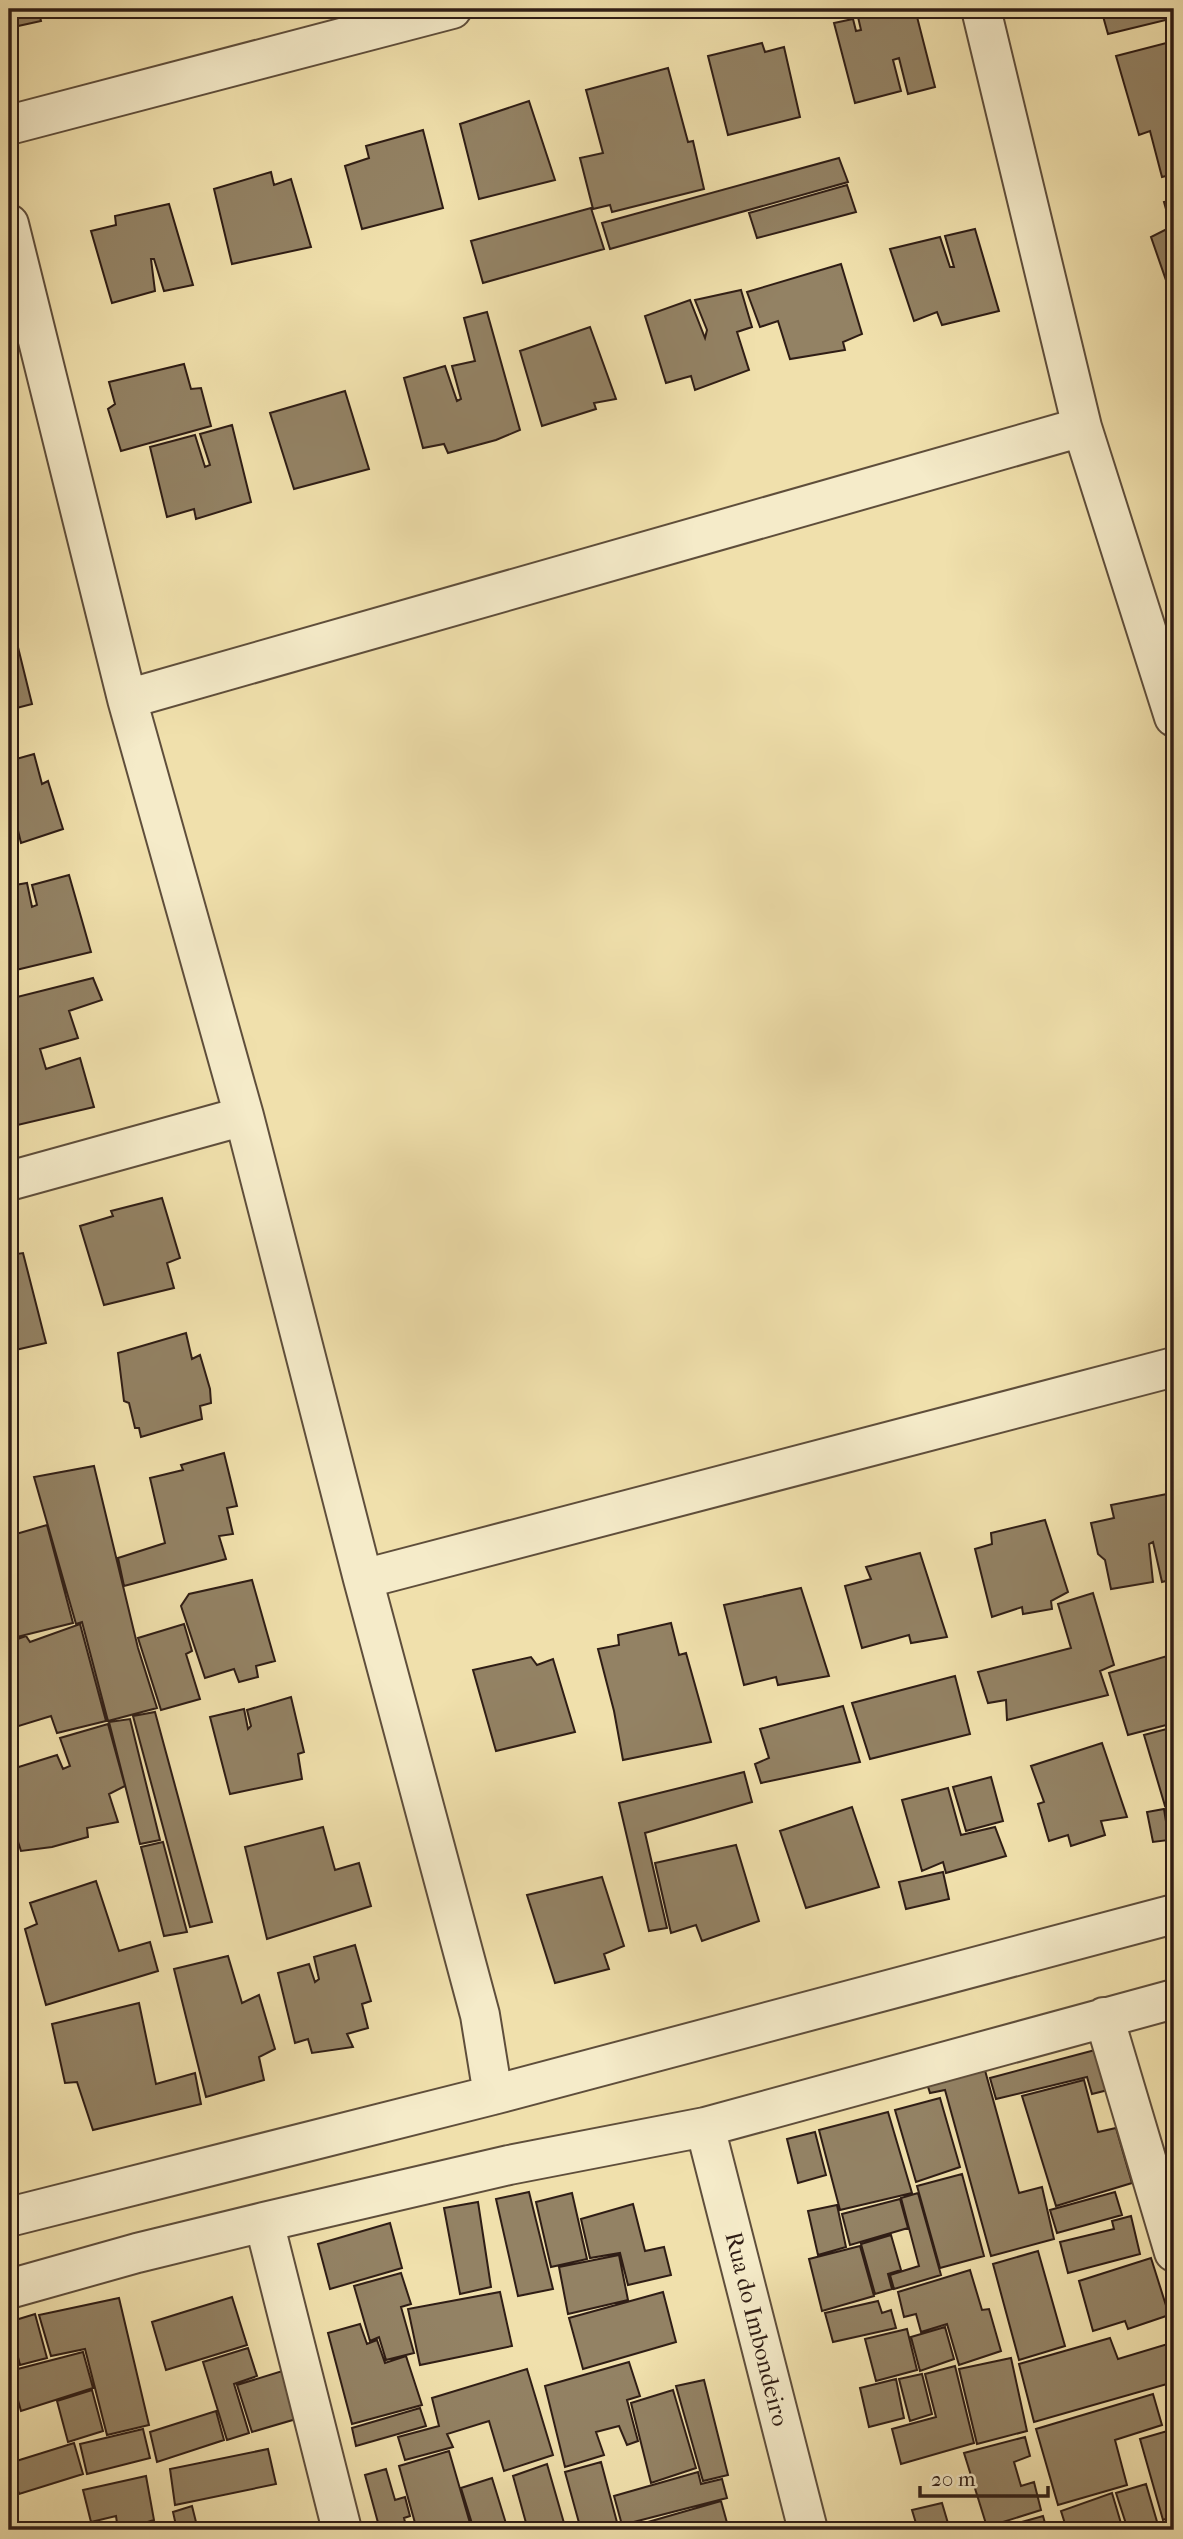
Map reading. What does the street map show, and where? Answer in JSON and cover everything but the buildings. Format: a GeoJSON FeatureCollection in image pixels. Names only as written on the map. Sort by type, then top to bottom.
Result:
{"type":"FeatureCollection","features":[{"type":"Feature","properties":{"kind":"street"},"geometry":{"type":"LineString","coordinates":[[9,125],[453,9]]}},
{"type":"Feature","properties":{"kind":"street"},"geometry":{"type":"LineString","coordinates":[[981,9],[1082,427],[1174,717]]}},
{"type":"Feature","properties":{"kind":"street"},"geometry":{"type":"LineString","coordinates":[[9,224],[127,699],[244,1116],[363,1579],[480,2015],[493,2095]]}},
{"type":"Feature","properties":{"kind":"street"},"geometry":{"type":"LineString","coordinates":[[127,699],[1082,427]]}},
{"type":"Feature","properties":{"kind":"street"},"geometry":{"type":"LineString","coordinates":[[9,1181],[244,1116]]}},
{"type":"Feature","properties":{"kind":"street"},"geometry":{"type":"LineString","coordinates":[[363,1579],[1174,1367]]}},
{"type":"Feature","properties":{"kind":"street"},"geometry":{"type":"LineString","coordinates":[[9,2217],[493,2095],[1174,1914]]}},
{"type":"Feature","properties":{"kind":"street"},"geometry":{"type":"LineString","coordinates":[[9,2289],[137,2253],[264,2222],[509,2165],[705,2127],[1174,1999]]}},
{"type":"Feature","properties":{"kind":"street"},"geometry":{"type":"LineString","coordinates":[[1104,2017],[1174,2252]]}},
{"type":"Feature","properties":{"kind":"street","name":"Rua do Imbondeiro"},"geometry":{"type":"LineString","coordinates":[[705,2127],[808,2530]]}},
{"type":"Feature","properties":{"kind":"street"},"geometry":{"type":"LineString","coordinates":[[264,2222],[342,2530]]}}]}
